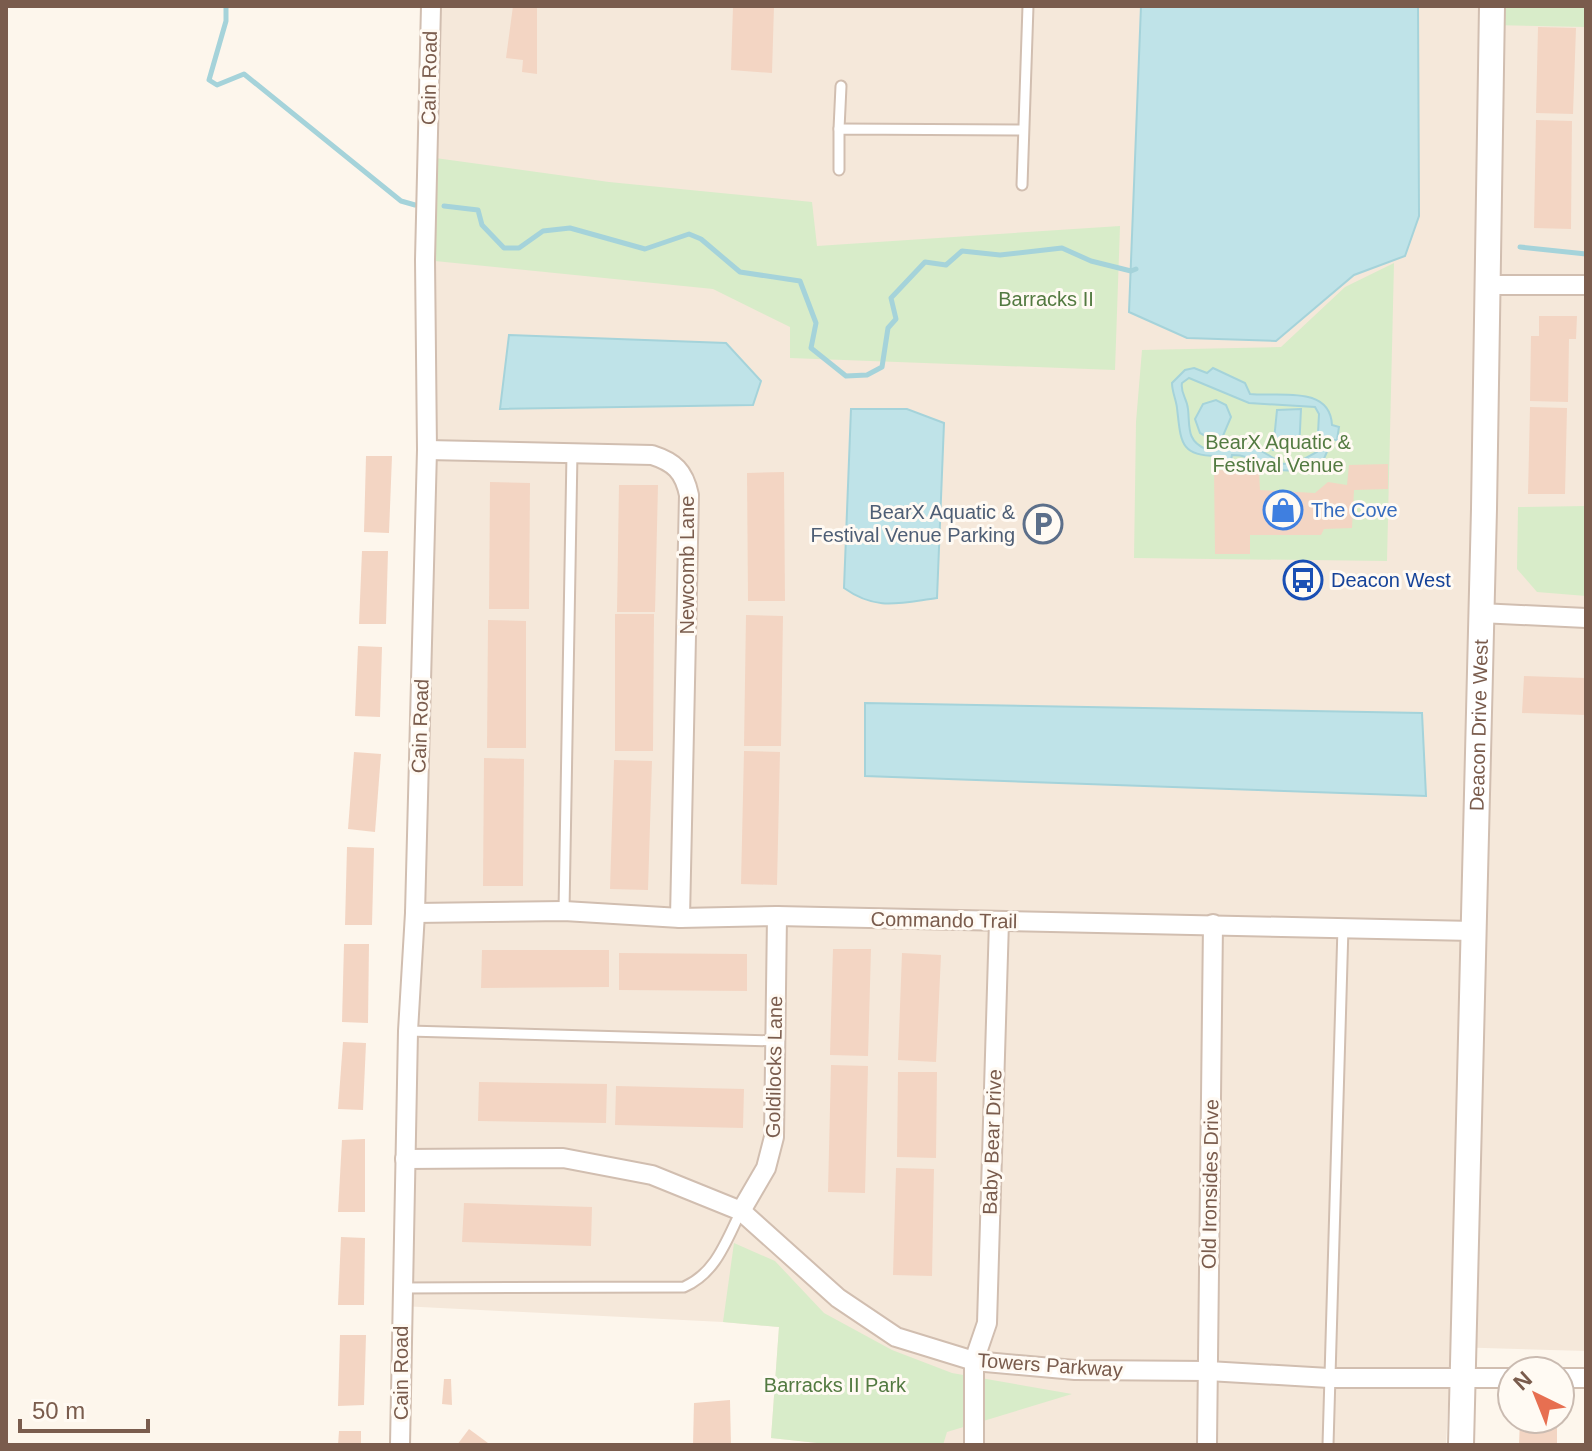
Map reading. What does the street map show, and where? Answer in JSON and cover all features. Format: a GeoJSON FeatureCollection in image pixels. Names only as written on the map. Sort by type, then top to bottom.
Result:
{"type":"FeatureCollection","features":[{"type":"Feature","properties":{"kind":"street","name":"Cain Road"},"geometry":{"type":"LineString","coordinates":[[400,1445],[401,1288],[427,450],[425,260],[431,6]]}},
{"type":"Feature","properties":{"kind":"street","name":"Deacon Drive West"},"geometry":{"type":"LineString","coordinates":[[1461,1445],[1492,6]]}},
{"type":"Feature","properties":{"kind":"street"},"geometry":{"type":"LineString","coordinates":[[1488,285],[1586,285]]}},
{"type":"Feature","properties":{"kind":"street","name":"Newcomb Lane"},"geometry":{"type":"LineString","coordinates":[[427,450],[652,455],[679,468],[689,495],[680,918]]}},
{"type":"Feature","properties":{"kind":"street"},"geometry":{"type":"LineString","coordinates":[[1480,613],[1586,618]]}},
{"type":"Feature","properties":{"kind":"street","name":"Commando Trail"},"geometry":{"type":"LineString","coordinates":[[415,913],[564,911],[680,918],[777,916],[1473,931]]}},
{"type":"Feature","properties":{"kind":"street","name":"Goldilocks Lane"},"geometry":{"type":"LineString","coordinates":[[741,1211],[766,1168],[774,1137],[777,916]]}},
{"type":"Feature","properties":{"kind":"street","name":"Baby Bear Drive"},"geometry":{"type":"LineString","coordinates":[[974,1445],[974,1361],[987,1323],[999,921]]}},
{"type":"Feature","properties":{"kind":"street","name":"Old Ironsides Drive"},"geometry":{"type":"LineString","coordinates":[[1207,1445],[1213,924]]}},
{"type":"Feature","properties":{"kind":"street","name":"Towers Parkway"},"geometry":{"type":"LineString","coordinates":[[405,1159],[563,1158],[652,1175],[741,1211],[838,1298],[896,1337],[974,1361],[1075,1370],[1208,1371],[1329,1378],[1496,1378]]}},
{"type":"Feature","properties":{"kind":"lane"},"geometry":{"type":"LineString","coordinates":[[1022,185],[1028,6]]}},
{"type":"Feature","properties":{"kind":"lane"},"geometry":{"type":"LineString","coordinates":[[839,170],[841,86]]}},
{"type":"Feature","properties":{"kind":"lane"},"geometry":{"type":"LineString","coordinates":[[839,129],[1023,130]]}},
{"type":"Feature","properties":{"kind":"lane"},"geometry":{"type":"LineString","coordinates":[[564,911],[572,453]]}},
{"type":"Feature","properties":{"kind":"lane"},"geometry":{"type":"LineString","coordinates":[[1328,1445],[1343,927]]}},
{"type":"Feature","properties":{"kind":"lane"},"geometry":{"type":"LineString","coordinates":[[408,1031],[776,1041]]}},
{"type":"Feature","properties":{"kind":"lane"},"geometry":{"type":"LineString","coordinates":[[401,1288],[684,1287],[700,1280],[713,1267],[741,1211]]}},
{"type":"Feature","properties":{"kind":"shaded area"},"geometry":{"type":"Polygon","coordinates":[[[431,6],[1586,6],[1586,1351],[1451,1347],[1446,1445],[836,1445],[771,1438],[779,1327],[401,1306],[431,6]]]}},
{"type":"Feature","properties":{"kind":"green space"},"geometry":{"type":"Polygon","coordinates":[[[1492,6],[1586,6],[1586,27],[1492,25],[1492,6]]]}},
{"type":"Feature","properties":{"kind":"green space","name":"Barracks II"},"geometry":{"type":"Polygon","coordinates":[[[428,157],[609,182],[812,202],[817,246],[1120,226],[1115,370],[790,358],[790,327],[713,289],[425,260],[428,157]]]}},
{"type":"Feature","properties":{"kind":"green space","name":"BearX Aquatic & Festival Venue"},"geometry":{"type":"Polygon","coordinates":[[[1394,263],[1387,561],[1134,558],[1136,422],[1142,350],[1281,347],[1345,287],[1394,263]]]}},
{"type":"Feature","properties":{"kind":"green space"},"geometry":{"type":"Polygon","coordinates":[[[1586,506],[1586,596],[1537,592],[1517,569],[1518,507],[1586,506]]]}},
{"type":"Feature","properties":{"kind":"green space","name":"Barracks II Park"},"geometry":{"type":"Polygon","coordinates":[[[734,1243],[775,1261],[824,1313],[892,1350],[952,1373],[1072,1394],[947,1432],[943,1445],[836,1445],[771,1438],[779,1327],[723,1322],[734,1243]]]}},
{"type":"Feature","properties":{"kind":"water"},"geometry":{"type":"Polygon","coordinates":[[[1141,6],[1418,6],[1419,216],[1405,256],[1354,275],[1276,341],[1187,338],[1129,312],[1141,6]]]}},
{"type":"Feature","properties":{"kind":"water"},"geometry":{"type":"Polygon","coordinates":[[[509,335],[726,343],[761,381],[753,405],[500,409],[509,335]]]}},
{"type":"Feature","properties":{"kind":"water"},"geometry":{"type":"Polygon","coordinates":[[[1194,368],[1207,373],[1213,368],[1245,383],[1250,394],[1313,398],[1329,412],[1332,425],[1339,427],[1337,440],[1332,440],[1323,461],[1294,470],[1279,470],[1241,456],[1232,455],[1231,460],[1220,461],[1219,456],[1196,454],[1184,445],[1172,386],[1185,370],[1194,368]],[[1189,378],[1182,383],[1189,427],[1192,437],[1200,446],[1206,449],[1214,443],[1200,433],[1195,419],[1203,404],[1216,400],[1226,405],[1231,417],[1222,438],[1223,443],[1254,447],[1284,464],[1317,452],[1319,414],[1315,407],[1249,403],[1189,378]]]}},
{"type":"Feature","properties":{"kind":"water"},"geometry":{"type":"Polygon","coordinates":[[[851,409],[907,409],[944,423],[937,598],[877,603],[844,588],[851,409]]]}},
{"type":"Feature","properties":{"kind":"water"},"geometry":{"type":"Polygon","coordinates":[[[1301,409],[1299,450],[1273,450],[1277,410],[1301,409]]]}},
{"type":"Feature","properties":{"kind":"water"},"geometry":{"type":"Polygon","coordinates":[[[865,703],[1422,713],[1426,796],[865,776],[865,703]]]}},
{"type":"Feature","properties":{"kind":"building"},"geometry":{"type":"Polygon","coordinates":[[[513,6],[537,6],[537,74],[522,72],[523,60],[506,58],[513,6]]]}},
{"type":"Feature","properties":{"kind":"building"},"geometry":{"type":"Polygon","coordinates":[[[733,6],[774,6],[772,73],[731,70],[733,6]]]}},
{"type":"Feature","properties":{"kind":"building"},"geometry":{"type":"Polygon","coordinates":[[[1538,27],[1576,28],[1573,114],[1536,113],[1538,27]]]}},
{"type":"Feature","properties":{"kind":"building"},"geometry":{"type":"Polygon","coordinates":[[[1536,120],[1572,121],[1571,229],[1534,228],[1536,120]]]}},
{"type":"Feature","properties":{"kind":"building"},"geometry":{"type":"Polygon","coordinates":[[[1539,316],[1577,316],[1576,339],[1569,339],[1568,402],[1530,401],[1531,336],[1539,336],[1539,316]]]}},
{"type":"Feature","properties":{"kind":"building"},"geometry":{"type":"Polygon","coordinates":[[[1530,407],[1567,408],[1565,494],[1528,494],[1530,407]]]}},
{"type":"Feature","properties":{"kind":"building"},"geometry":{"type":"Polygon","coordinates":[[[366,456],[392,456],[389,533],[364,532],[366,456]]]}},
{"type":"Feature","properties":{"kind":"building","name":"The Cove"},"geometry":{"type":"Polygon","coordinates":[[[1388,464],[1388,489],[1354,490],[1352,528],[1324,529],[1321,535],[1250,535],[1250,554],[1215,554],[1214,470],[1259,471],[1260,490],[1315,493],[1328,482],[1347,485],[1349,465],[1388,464]]]}},
{"type":"Feature","properties":{"kind":"building"},"geometry":{"type":"Polygon","coordinates":[[[784,472],[785,601],[748,601],[747,473],[784,472]]]}},
{"type":"Feature","properties":{"kind":"building"},"geometry":{"type":"Polygon","coordinates":[[[490,482],[530,483],[529,609],[489,609],[490,482]]]}},
{"type":"Feature","properties":{"kind":"building"},"geometry":{"type":"Polygon","coordinates":[[[619,485],[658,485],[655,612],[617,612],[619,485]]]}},
{"type":"Feature","properties":{"kind":"building"},"geometry":{"type":"Polygon","coordinates":[[[362,551],[388,551],[386,624],[359,624],[362,551]]]}},
{"type":"Feature","properties":{"kind":"building"},"geometry":{"type":"Polygon","coordinates":[[[615,614],[654,614],[653,751],[615,751],[615,614]]]}},
{"type":"Feature","properties":{"kind":"building"},"geometry":{"type":"Polygon","coordinates":[[[746,615],[783,616],[781,746],[744,746],[746,615]]]}},
{"type":"Feature","properties":{"kind":"building"},"geometry":{"type":"Polygon","coordinates":[[[488,620],[526,621],[526,748],[487,748],[488,620]]]}},
{"type":"Feature","properties":{"kind":"building"},"geometry":{"type":"Polygon","coordinates":[[[358,646],[382,647],[380,717],[355,716],[358,646]]]}},
{"type":"Feature","properties":{"kind":"building"},"geometry":{"type":"Polygon","coordinates":[[[1524,676],[1586,678],[1586,715],[1522,713],[1524,676]]]}},
{"type":"Feature","properties":{"kind":"building"},"geometry":{"type":"Polygon","coordinates":[[[744,751],[780,752],[777,885],[741,884],[744,751]]]}},
{"type":"Feature","properties":{"kind":"building"},"geometry":{"type":"Polygon","coordinates":[[[354,752],[381,754],[375,832],[348,829],[354,752]]]}},
{"type":"Feature","properties":{"kind":"building"},"geometry":{"type":"Polygon","coordinates":[[[484,758],[524,759],[523,886],[483,886],[484,758]]]}},
{"type":"Feature","properties":{"kind":"building"},"geometry":{"type":"Polygon","coordinates":[[[614,760],[652,761],[648,890],[610,889],[614,760]]]}},
{"type":"Feature","properties":{"kind":"building"},"geometry":{"type":"Polygon","coordinates":[[[347,847],[374,848],[372,925],[345,925],[347,847]]]}},
{"type":"Feature","properties":{"kind":"building"},"geometry":{"type":"Polygon","coordinates":[[[344,944],[369,944],[368,1023],[342,1022],[344,944]]]}},
{"type":"Feature","properties":{"kind":"building"},"geometry":{"type":"Polygon","coordinates":[[[833,949],[871,949],[868,1056],[830,1055],[833,949]]]}},
{"type":"Feature","properties":{"kind":"building"},"geometry":{"type":"Polygon","coordinates":[[[482,950],[609,950],[609,987],[481,988],[482,950]]]}},
{"type":"Feature","properties":{"kind":"building"},"geometry":{"type":"Polygon","coordinates":[[[619,953],[747,954],[747,991],[619,990],[619,953]]]}},
{"type":"Feature","properties":{"kind":"building"},"geometry":{"type":"Polygon","coordinates":[[[902,953],[941,955],[936,1062],[898,1060],[902,953]]]}},
{"type":"Feature","properties":{"kind":"building"},"geometry":{"type":"Polygon","coordinates":[[[343,1042],[366,1043],[363,1110],[338,1109],[343,1042]]]}},
{"type":"Feature","properties":{"kind":"building"},"geometry":{"type":"Polygon","coordinates":[[[831,1065],[868,1066],[865,1193],[828,1192],[831,1065]]]}},
{"type":"Feature","properties":{"kind":"building"},"geometry":{"type":"Polygon","coordinates":[[[898,1072],[937,1072],[936,1158],[897,1157],[898,1072]]]}},
{"type":"Feature","properties":{"kind":"building"},"geometry":{"type":"Polygon","coordinates":[[[479,1082],[607,1084],[606,1123],[478,1121],[479,1082]]]}},
{"type":"Feature","properties":{"kind":"building"},"geometry":{"type":"Polygon","coordinates":[[[616,1086],[744,1089],[743,1128],[615,1125],[616,1086]]]}},
{"type":"Feature","properties":{"kind":"building"},"geometry":{"type":"Polygon","coordinates":[[[365,1139],[365,1212],[338,1212],[342,1140],[365,1139]]]}},
{"type":"Feature","properties":{"kind":"building"},"geometry":{"type":"Polygon","coordinates":[[[896,1168],[934,1169],[932,1276],[893,1275],[896,1168]]]}},
{"type":"Feature","properties":{"kind":"building"},"geometry":{"type":"Polygon","coordinates":[[[464,1203],[592,1207],[591,1246],[462,1242],[464,1203]]]}},
{"type":"Feature","properties":{"kind":"building"},"geometry":{"type":"Polygon","coordinates":[[[341,1237],[365,1238],[364,1305],[338,1305],[341,1237]]]}},
{"type":"Feature","properties":{"kind":"building"},"geometry":{"type":"Polygon","coordinates":[[[340,1335],[366,1335],[364,1405],[338,1406],[340,1335]]]}},
{"type":"Feature","properties":{"kind":"building"},"geometry":{"type":"Polygon","coordinates":[[[444,1379],[451,1379],[452,1405],[442,1404],[444,1379]]]}},
{"type":"Feature","properties":{"kind":"building"},"geometry":{"type":"Polygon","coordinates":[[[730,1400],[731,1445],[693,1445],[694,1403],[730,1400]]]}},
{"type":"Feature","properties":{"kind":"building"},"geometry":{"type":"Polygon","coordinates":[[[469,1429],[488,1443],[487,1445],[457,1445],[469,1429]]]}},
{"type":"Feature","properties":{"kind":"building"},"geometry":{"type":"Polygon","coordinates":[[[339,1431],[361,1431],[361,1445],[338,1445],[339,1431]]]}},
{"type":"Feature","properties":{"kind":"building"},"geometry":{"type":"Polygon","coordinates":[[[1519,1435],[1557,1435],[1557,1445],[1519,1445],[1519,1435]]]}},
{"type":"Feature","properties":{"kind":"waterway"},"geometry":{"type":"LineString","coordinates":[[226,6],[226,21],[209,80],[217,85],[244,74],[401,201],[415,205]]}},
{"type":"Feature","properties":{"kind":"waterway"},"geometry":{"type":"LineString","coordinates":[[444,206],[478,210],[482,225],[504,248],[519,248],[543,231],[570,228],[645,249],[689,234],[701,239],[740,272],[800,281],[816,323],[811,348],[846,376],[867,375],[882,367],[888,328],[896,319],[891,298],[925,262],[946,265],[962,251],[1000,255],[1062,248],[1091,261],[1131,271],[1136,269]]}},
{"type":"Feature","properties":{"kind":"waterway"},"geometry":{"type":"LineString","coordinates":[[1520,247],[1586,254]]}},
{"type":"Feature","properties":{"kind":"place","name":"The Cove"},"geometry":{"type":"Point","coordinates":[1283,510]}},
{"type":"Feature","properties":{"kind":"place","name":"BearX Aquatic & Festival Venue Parking"},"geometry":{"type":"Point","coordinates":[1043,524]}},
{"type":"Feature","properties":{"kind":"place","name":"Deacon West"},"geometry":{"type":"Point","coordinates":[1303,580]}}]}
